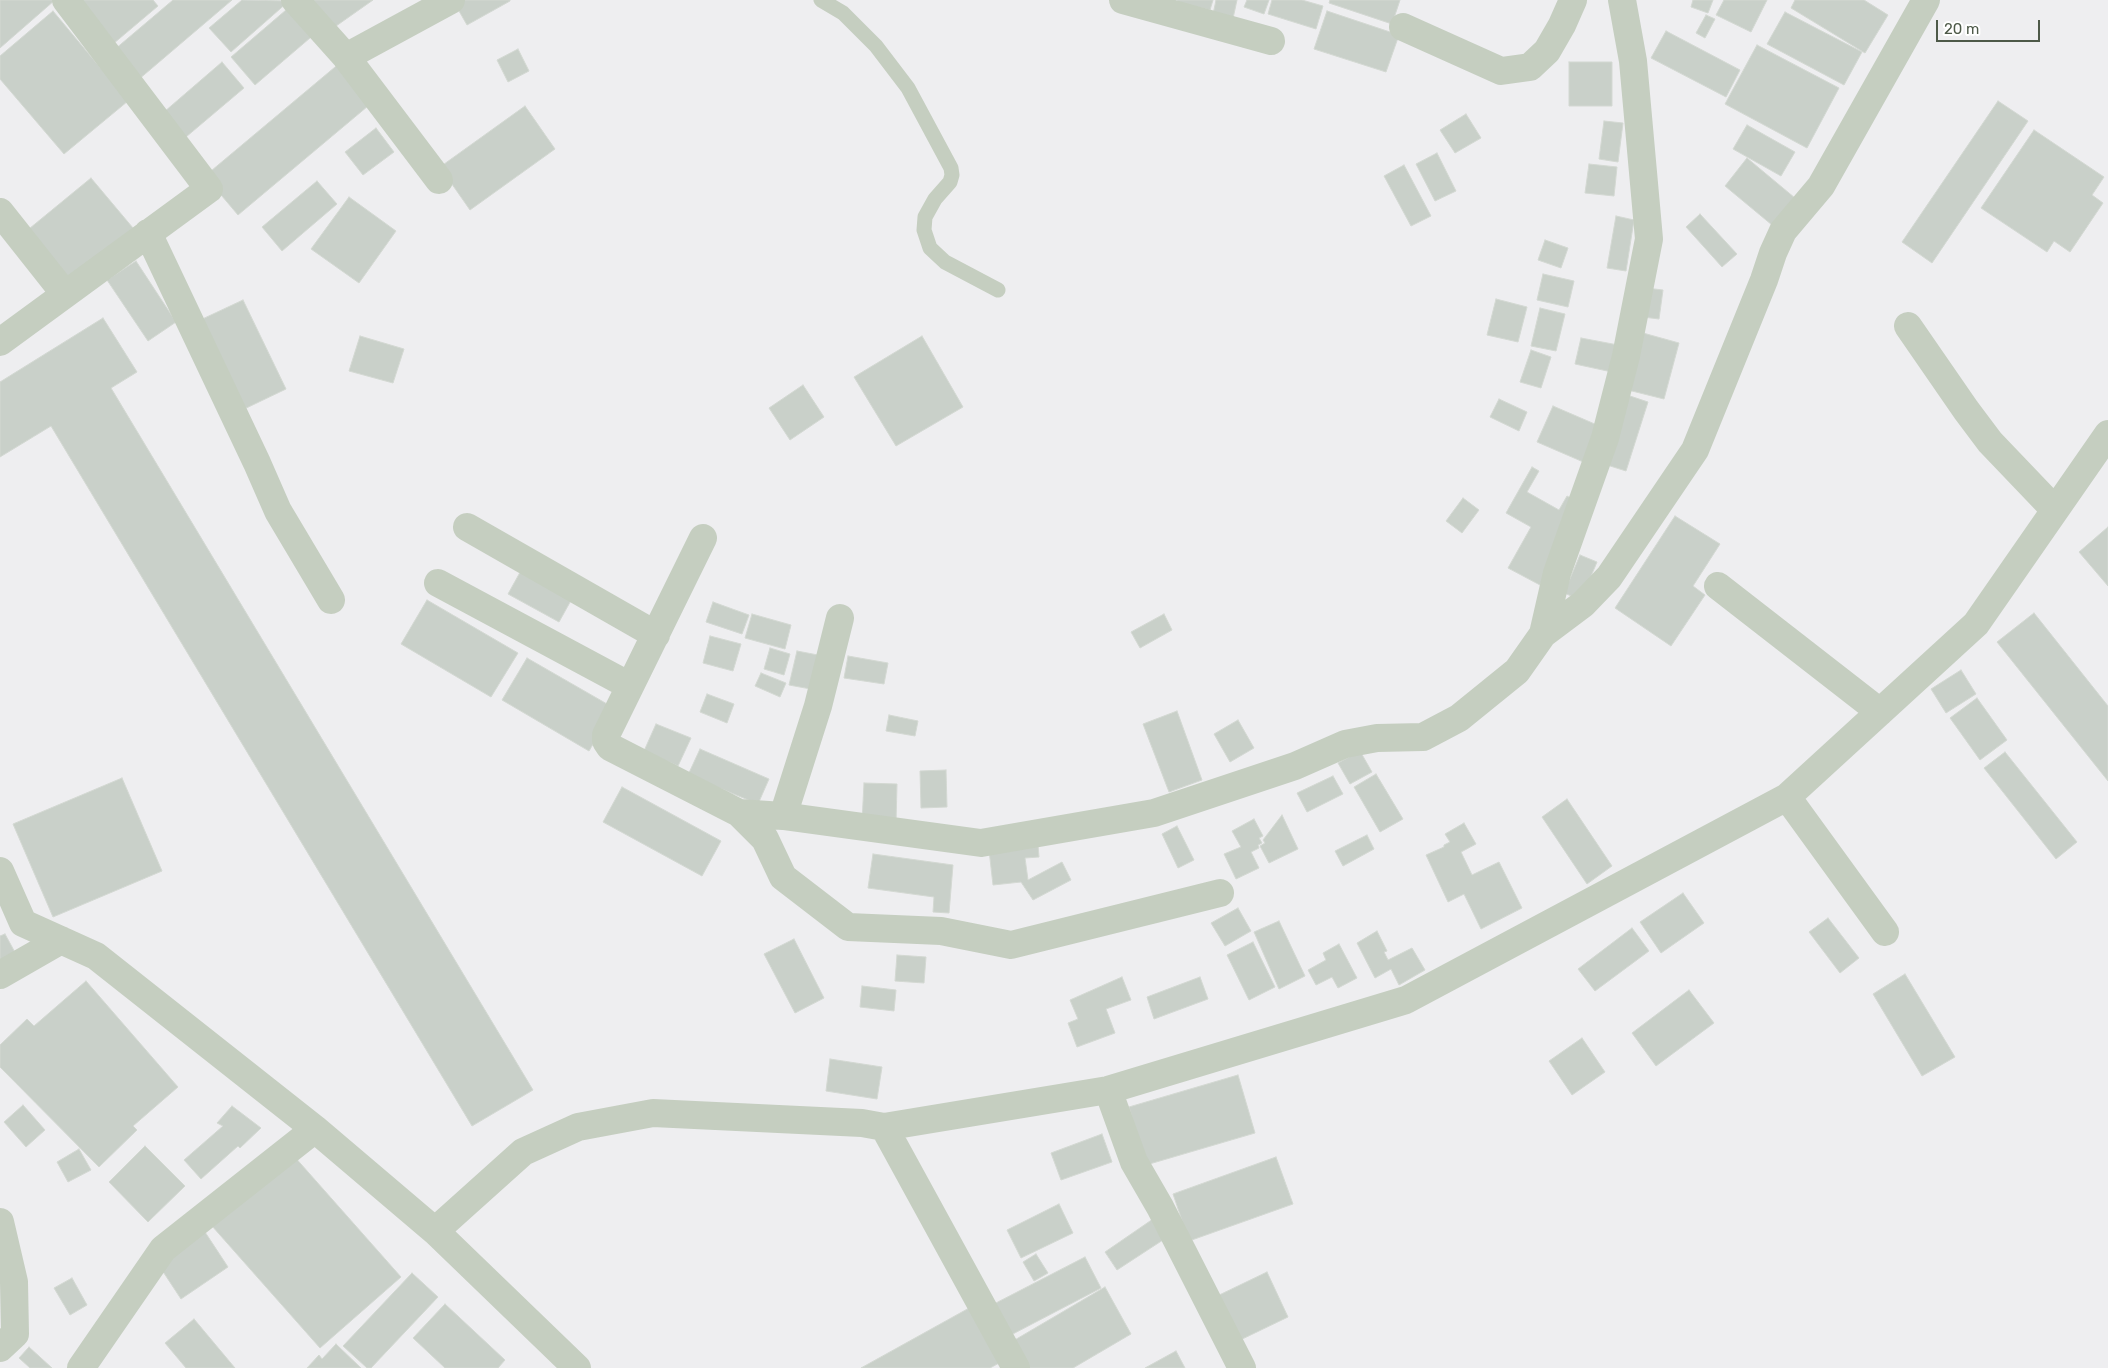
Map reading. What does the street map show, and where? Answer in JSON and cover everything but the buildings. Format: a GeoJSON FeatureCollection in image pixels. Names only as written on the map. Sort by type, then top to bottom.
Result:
{"type":"FeatureCollection","features":[{"type":"Feature","properties":{"kind":"street"},"geometry":{"type":"LineString","coordinates":[[0,342],[209,189],[66,0]]}},
{"type":"Feature","properties":{"kind":"street"},"geometry":{"type":"LineString","coordinates":[[295,0],[346,57],[439,180]]}},
{"type":"Feature","properties":{"kind":"street"},"geometry":{"type":"LineString","coordinates":[[346,57],[451,0]]}},
{"type":"Feature","properties":{"kind":"street"},"geometry":{"type":"LineString","coordinates":[[1123,0],[1271,41]]}},
{"type":"Feature","properties":{"kind":"street"},"geometry":{"type":"LineString","coordinates":[[1403,27],[1501,72],[1530,67],[1547,51],[1573,0]]}},
{"type":"Feature","properties":{"kind":"street"},"geometry":{"type":"LineString","coordinates":[[1544,634],[1557,573],[1605,438],[1626,356],[1649,239],[1633,61],[1622,0]]}},
{"type":"Feature","properties":{"kind":"street"},"geometry":{"type":"LineString","coordinates":[[740,813],[783,816],[981,843],[1154,813],[1295,766],[1345,744],[1377,738],[1423,737],[1459,718],[1517,671],[1544,634],[1583,604],[1609,577],[1695,450],[1783,232],[1821,186],[1926,0]]}},
{"type":"Feature","properties":{"kind":"street"},"geometry":{"type":"LineString","coordinates":[[0,212],[65,294]]}},
{"type":"Feature","properties":{"kind":"street"},"geometry":{"type":"LineString","coordinates":[[148,233],[278,511],[331,600]]}},
{"type":"Feature","properties":{"kind":"street"},"geometry":{"type":"LineString","coordinates":[[1908,326],[1990,442],[2055,510]]}},
{"type":"Feature","properties":{"kind":"street"},"geometry":{"type":"LineString","coordinates":[[435,1231],[523,1152],[578,1126],[653,1113],[862,1123],[884,1127],[1108,1090],[1406,1000],[1787,797],[1976,624],[2108,434]]}},
{"type":"Feature","properties":{"kind":"street"},"geometry":{"type":"LineString","coordinates":[[467,527],[656,635]]}},
{"type":"Feature","properties":{"kind":"street"},"geometry":{"type":"LineString","coordinates":[[703,538],[606,736],[606,741],[610,747],[740,813],[765,839],[783,877],[848,927],[942,931],[1011,945],[1220,893]]}},
{"type":"Feature","properties":{"kind":"street"},"geometry":{"type":"LineString","coordinates":[[438,583],[630,686]]}},
{"type":"Feature","properties":{"kind":"street"},"geometry":{"type":"LineString","coordinates":[[1718,586],[1880,712]]}},
{"type":"Feature","properties":{"kind":"street"},"geometry":{"type":"LineString","coordinates":[[783,816],[818,706],[840,618]]}},
{"type":"Feature","properties":{"kind":"street"},"geometry":{"type":"LineString","coordinates":[[1787,797],[1885,932]]}},
{"type":"Feature","properties":{"kind":"street"},"geometry":{"type":"LineString","coordinates":[[0,871],[23,923],[96,956],[315,1129],[435,1231],[577,1368]]}},
{"type":"Feature","properties":{"kind":"street"},"geometry":{"type":"LineString","coordinates":[[0,975],[60,940]]}},
{"type":"Feature","properties":{"kind":"street"},"geometry":{"type":"LineString","coordinates":[[1108,1090],[1134,1162],[1160,1207],[1242,1368]]}},
{"type":"Feature","properties":{"kind":"street"},"geometry":{"type":"LineString","coordinates":[[884,1127],[1016,1368]]}},
{"type":"Feature","properties":{"kind":"street"},"geometry":{"type":"LineString","coordinates":[[81,1368],[163,1249],[315,1129]]}},
{"type":"Feature","properties":{"kind":"street"},"geometry":{"type":"LineString","coordinates":[[0,1222],[14,1282],[15,1334],[0,1348]]}},
{"type":"Feature","properties":{"kind":"lane"},"geometry":{"type":"LineString","coordinates":[[821,0],[843,13],[881,53],[908,88],[951,168],[950,182],[935,199],[925,217],[924,230],[930,248],[945,262],[998,290]]}}]}
